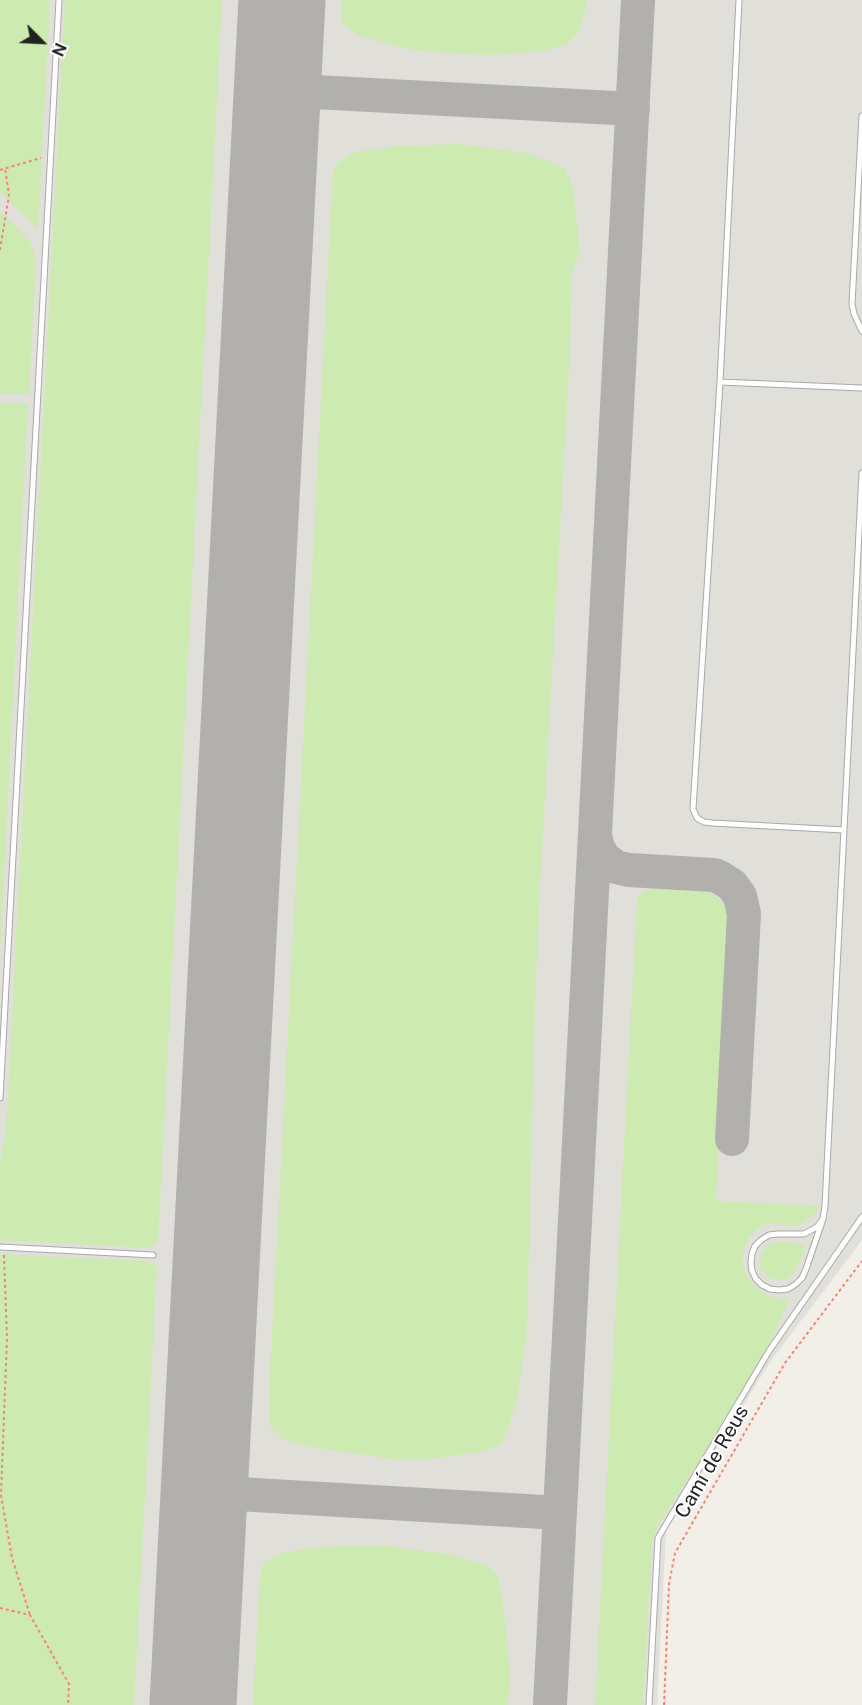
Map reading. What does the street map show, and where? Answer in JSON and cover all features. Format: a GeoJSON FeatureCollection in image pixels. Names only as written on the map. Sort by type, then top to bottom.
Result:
{"type":"FeatureCollection","features":[{"type":"Feature","properties":{"kind":"lane"},"geometry":{"type":"LineString","coordinates":[[0,1098],[59,0]]}},
{"type":"Feature","properties":{"kind":"lane"},"geometry":{"type":"LineString","coordinates":[[739,0],[720,382],[693,809],[697,818],[712,824],[844,830]]}},
{"type":"Feature","properties":{"kind":"lane"},"geometry":{"type":"LineString","coordinates":[[862,116],[852,304],[862,331]]}},
{"type":"Feature","properties":{"kind":"lane"},"geometry":{"type":"LineString","coordinates":[[720,382],[862,388]]}},
{"type":"Feature","properties":{"kind":"lane"},"geometry":{"type":"LineString","coordinates":[[823,1219],[817,1227],[804,1234],[769,1235],[761,1240],[755,1246],[752,1254],[752,1271],[756,1279],[770,1289],[779,1290],[788,1289],[802,1278],[823,1219],[825,1206],[862,473]]}},
{"type":"Feature","properties":{"kind":"lane"},"geometry":{"type":"LineString","coordinates":[[649,1705],[658,1538],[769,1351],[862,1217]]}},
{"type":"Feature","properties":{"kind":"lane"},"geometry":{"type":"LineString","coordinates":[[2,1247],[153,1255]]}},
{"type":"Feature","properties":{"kind":"path"},"geometry":{"type":"LineString","coordinates":[[0,170],[51,156]]}},
{"type":"Feature","properties":{"kind":"path"},"geometry":{"type":"LineString","coordinates":[[0,250],[9,195],[5,168]]}},
{"type":"Feature","properties":{"kind":"path"},"geometry":{"type":"LineString","coordinates":[[2,1247],[7,1338],[1,1495],[12,1558],[30,1615],[69,1684],[68,1705]]}},
{"type":"Feature","properties":{"kind":"path","name":"Camí de Reus"},"geometry":{"type":"LineString","coordinates":[[664,1705],[669,1584],[675,1553],[786,1363],[862,1262]]}},
{"type":"Feature","properties":{"kind":"path"},"geometry":{"type":"LineString","coordinates":[[0,1608],[30,1615]]}},
{"type":"Feature","properties":{"kind":"shaded area"},"geometry":{"type":"Polygon","coordinates":[[[0,0],[862,0],[862,1240],[770,1362],[666,1531],[657,1705],[0,1705],[0,0]]]}},
{"type":"Feature","properties":{"kind":"green space"},"geometry":{"type":"Polygon","coordinates":[[[0,0],[50,0],[38,229],[0,192],[0,0]]]}},
{"type":"Feature","properties":{"kind":"green space"},"geometry":{"type":"Polygon","coordinates":[[[65,0],[222,0],[158,1242],[148,1248],[0,1240],[0,1161],[6,1131],[65,0]]]}},
{"type":"Feature","properties":{"kind":"green space"},"geometry":{"type":"Polygon","coordinates":[[[342,0],[588,0],[579,32],[567,44],[544,51],[495,55],[407,49],[358,35],[341,23],[342,0]]]}},
{"type":"Feature","properties":{"kind":"green space"},"geometry":{"type":"Polygon","coordinates":[[[459,144],[525,153],[564,168],[573,187],[580,252],[572,272],[570,352],[540,886],[527,1328],[518,1396],[501,1445],[479,1452],[430,1459],[393,1459],[310,1447],[283,1439],[270,1426],[269,1393],[333,171],[338,162],[355,152],[396,146],[459,144]]]}},
{"type":"Feature","properties":{"kind":"green space"},"geometry":{"type":"Polygon","coordinates":[[[0,211],[31,243],[36,262],[29,394],[0,394],[0,211]]]}},
{"type":"Feature","properties":{"kind":"green space"},"geometry":{"type":"Polygon","coordinates":[[[0,403],[28,403],[0,954],[0,403]]]}},
{"type":"Feature","properties":{"kind":"green space"},"geometry":{"type":"Polygon","coordinates":[[[654,888],[703,890],[717,897],[730,915],[716,1199],[718,1201],[819,1206],[812,1216],[800,1225],[768,1224],[759,1227],[749,1238],[743,1251],[745,1274],[752,1284],[763,1293],[778,1299],[790,1297],[768,1348],[736,1404],[656,1531],[652,1544],[643,1705],[595,1705],[637,897],[654,888]]]}},
{"type":"Feature","properties":{"kind":"green space"},"geometry":{"type":"Polygon","coordinates":[[[774,1242],[805,1245],[803,1255],[793,1274],[782,1280],[769,1278],[760,1268],[761,1254],[768,1245],[774,1242]]]}},
{"type":"Feature","properties":{"kind":"green space"},"geometry":{"type":"Polygon","coordinates":[[[0,1254],[145,1261],[157,1266],[134,1705],[0,1705],[0,1254]]]}},
{"type":"Feature","properties":{"kind":"green space"},"geometry":{"type":"Polygon","coordinates":[[[336,1546],[387,1546],[448,1554],[489,1566],[498,1576],[503,1603],[510,1671],[508,1705],[253,1705],[260,1576],[263,1564],[282,1553],[336,1546]]]}},
{"type":"Feature","properties":{"kind":"taxiway"},"geometry":{"type":"LineString","coordinates":[[550,1705],[638,0]]}},
{"type":"Feature","properties":{"kind":"taxiway"},"geometry":{"type":"LineString","coordinates":[[277,90],[633,109]]}},
{"type":"Feature","properties":{"kind":"taxiway"},"geometry":{"type":"LineString","coordinates":[[595,835],[602,855],[616,867],[629,870],[714,875],[732,885],[740,896],[744,914],[732,1139]]}},
{"type":"Feature","properties":{"kind":"taxiway"},"geometry":{"type":"LineString","coordinates":[[204,1492],[560,1513]]}},
{"type":"Feature","properties":{"kind":"runway"},"geometry":{"type":"LineString","coordinates":[[193,1705],[282,0]]}}]}
